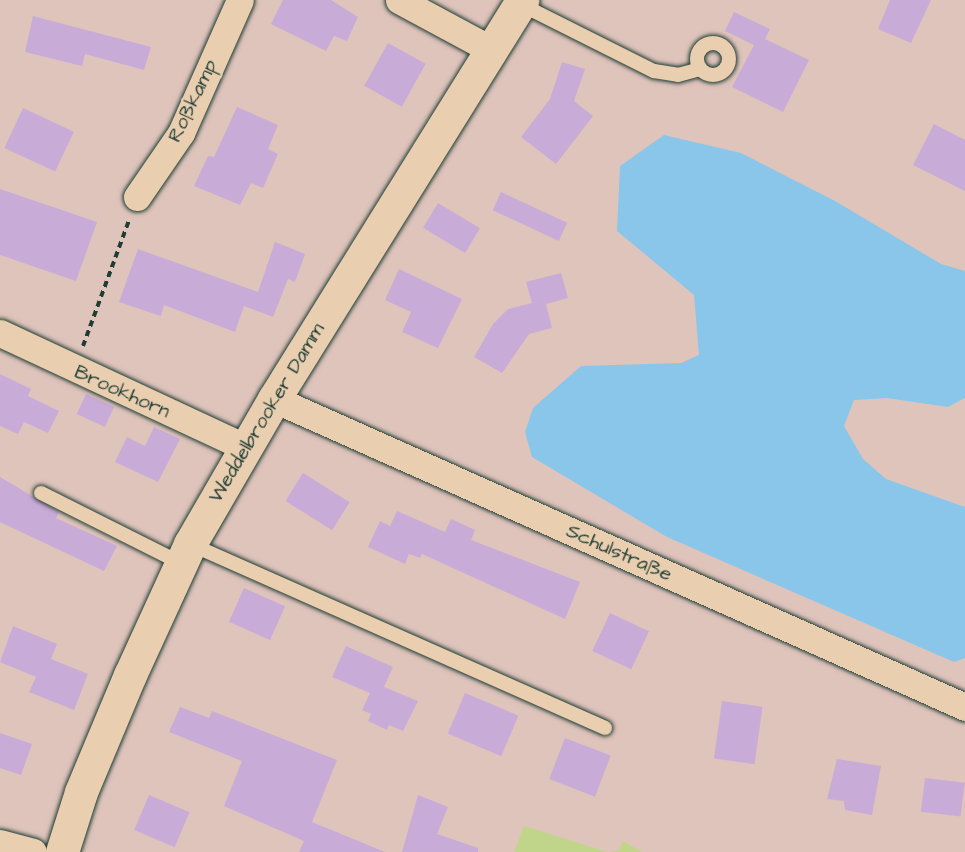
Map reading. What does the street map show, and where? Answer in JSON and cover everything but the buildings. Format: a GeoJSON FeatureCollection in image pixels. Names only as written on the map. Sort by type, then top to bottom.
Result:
{"type":"FeatureCollection","features":[{"type":"Feature","properties":{"kind":"street","name":"Roßkamp"},"geometry":{"type":"LineString","coordinates":[[137,197],[181,133],[240,0]]}},
{"type":"Feature","properties":{"kind":"street"},"geometry":{"type":"LineString","coordinates":[[399,0],[492,50]]}},
{"type":"Feature","properties":{"kind":"street","name":"Weddelbrooker Damm"},"geometry":{"type":"LineString","coordinates":[[62,852],[108,728],[186,554],[274,399],[521,2]]}},
{"type":"Feature","properties":{"kind":"street","name":"Brookhorn"},"geometry":{"type":"LineString","coordinates":[[0,333],[72,370],[245,447]]}},
{"type":"Feature","properties":{"kind":"street","name":"Schulstraße"},"geometry":{"type":"LineString","coordinates":[[274,399],[965,707]]}},
{"type":"Feature","properties":{"kind":"street"},"geometry":{"type":"LineString","coordinates":[[0,843],[33,852]]}},
{"type":"Feature","properties":{"kind":"lane"},"geometry":{"type":"LineString","coordinates":[[521,2],[654,71],[678,75],[700,69]]}},
{"type":"Feature","properties":{"kind":"lane"},"geometry":{"type":"LineString","coordinates":[[41,493],[605,728]]}},
{"type":"Feature","properties":{"kind":"path"},"geometry":{"type":"LineString","coordinates":[[72,370],[137,197]]}},
{"type":"Feature","properties":{"kind":"green space"},"geometry":{"type":"Polygon","coordinates":[[[524,826],[608,852],[514,852],[524,826]]]}},
{"type":"Feature","properties":{"kind":"green space"},"geometry":{"type":"Polygon","coordinates":[[[623,841],[642,852],[608,852],[619,850],[623,841]]]}},
{"type":"Feature","properties":{"kind":"water"},"geometry":{"type":"Polygon","coordinates":[[[664,135],[741,153],[835,201],[941,264],[965,271],[965,398],[948,407],[887,398],[854,400],[844,426],[863,459],[886,479],[965,507],[965,658],[954,662],[667,537],[532,457],[525,432],[533,408],[581,366],[681,363],[699,355],[694,295],[617,231],[620,166],[664,135]]]}}]}
